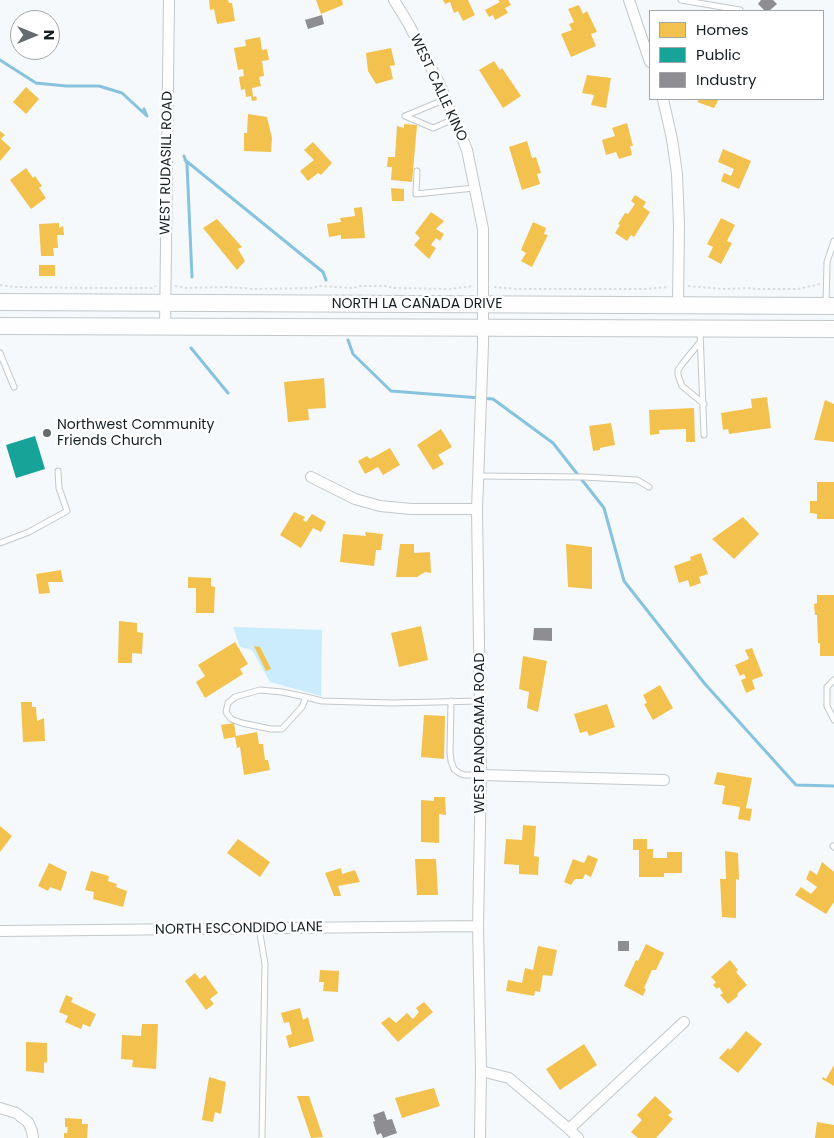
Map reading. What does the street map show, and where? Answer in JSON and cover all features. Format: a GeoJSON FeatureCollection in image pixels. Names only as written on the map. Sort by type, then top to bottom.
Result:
{"type":"FeatureCollection","features":[{"type":"Feature","properties":{"kind":"main road","name":"NORTH LA CAÑADA DRIVE"},"geometry":{"type":"LineString","coordinates":[[0,302],[830,306]]}},
{"type":"Feature","properties":{"kind":"main road","name":"NORTH LA CAÑADA DRIVE"},"geometry":{"type":"LineString","coordinates":[[0,326],[483,328],[700,335],[834,330]]}},
{"type":"Feature","properties":{"kind":"street","name":"WEST RUDASILL ROAD"},"geometry":{"type":"LineString","coordinates":[[165,327],[169,0]]}},
{"type":"Feature","properties":{"kind":"street","name":"WEST CALLE KINO"},"geometry":{"type":"LineString","coordinates":[[394,0],[408,23],[446,99],[466,150],[483,229],[483,328]]}},
{"type":"Feature","properties":{"kind":"street"},"geometry":{"type":"LineString","coordinates":[[629,0],[649,59]]}},
{"type":"Feature","properties":{"kind":"street"},"geometry":{"type":"LineString","coordinates":[[663,100],[677,174],[678,305]]}},
{"type":"Feature","properties":{"kind":"street","name":"WEST PANORAMA ROAD"},"geometry":{"type":"LineString","coordinates":[[480,1138],[481,1070],[478,926],[481,774],[477,509],[483,328]]}},
{"type":"Feature","properties":{"kind":"street"},"geometry":{"type":"LineString","coordinates":[[311,478],[355,499],[380,506],[411,509],[477,509]]}},
{"type":"Feature","properties":{"kind":"street"},"geometry":{"type":"LineString","coordinates":[[481,774],[664,780]]}},
{"type":"Feature","properties":{"kind":"street","name":"NORTH ESCONDIDO LANE"},"geometry":{"type":"LineString","coordinates":[[0,931],[478,926]]}},
{"type":"Feature","properties":{"kind":"street"},"geometry":{"type":"LineString","coordinates":[[569,1129],[684,1022]]}},
{"type":"Feature","properties":{"kind":"street"},"geometry":{"type":"LineString","coordinates":[[481,1070],[509,1078],[578,1138]]}},
{"type":"Feature","properties":{"kind":"street"},"geometry":{"type":"LineString","coordinates":[[0,1108],[16,1113],[28,1122],[33,1138]]}},
{"type":"Feature","properties":{"kind":"lane"},"geometry":{"type":"LineString","coordinates":[[681,0],[740,10]]}},
{"type":"Feature","properties":{"kind":"lane"},"geometry":{"type":"LineString","coordinates":[[446,99],[405,116],[432,128],[454,119]]}},
{"type":"Feature","properties":{"kind":"lane"},"geometry":{"type":"LineString","coordinates":[[417,172],[416,194],[474,188]]}},
{"type":"Feature","properties":{"kind":"lane"},"geometry":{"type":"LineString","coordinates":[[830,306],[827,262],[834,240]]}},
{"type":"Feature","properties":{"kind":"lane"},"geometry":{"type":"LineString","coordinates":[[700,335],[704,435]]}},
{"type":"Feature","properties":{"kind":"lane"},"geometry":{"type":"LineString","coordinates":[[700,335],[678,370],[678,375],[682,386],[704,404]]}},
{"type":"Feature","properties":{"kind":"lane"},"geometry":{"type":"LineString","coordinates":[[0,353],[14,388]]}},
{"type":"Feature","properties":{"kind":"lane"},"geometry":{"type":"LineString","coordinates":[[0,542],[29,532],[67,511],[59,488],[58,471]]}},
{"type":"Feature","properties":{"kind":"lane"},"geometry":{"type":"LineString","coordinates":[[479,476],[584,477],[637,480],[649,487]]}},
{"type":"Feature","properties":{"kind":"lane"},"geometry":{"type":"LineString","coordinates":[[834,680],[827,687],[827,706],[834,720]]}},
{"type":"Feature","properties":{"kind":"lane"},"geometry":{"type":"LineString","coordinates":[[306,697],[302,707],[282,729],[271,729],[242,723],[231,718],[226,712],[228,703],[235,697],[251,691],[270,690],[306,697],[322,701],[342,702],[392,703],[480,700]]}},
{"type":"Feature","properties":{"kind":"lane"},"geometry":{"type":"LineString","coordinates":[[451,701],[450,752],[454,769],[464,775],[481,774]]}},
{"type":"Feature","properties":{"kind":"lane"},"geometry":{"type":"LineString","coordinates":[[258,928],[265,964],[262,1138]]}},
{"type":"Feature","properties":{"kind":"path"},"geometry":{"type":"LineString","coordinates":[[0,285],[14,287],[152,288],[165,286],[253,289],[312,288],[319,286],[326,288],[386,286],[393,288],[450,289],[484,286],[516,289],[645,289],[678,286],[725,289],[798,289],[827,284]]}},
{"type":"Feature","properties":{"kind":"shaded area"},"geometry":{"type":"Polygon","coordinates":[[[233,627],[322,630],[321,696],[270,682],[252,650],[240,647],[233,627]]]}},
{"type":"Feature","properties":{"kind":"building: Homes"},"geometry":{"type":"Polygon","coordinates":[[[209,0],[228,0],[229,3],[232,3],[235,21],[217,24],[214,9],[210,10],[209,0]]]}},
{"type":"Feature","properties":{"kind":"building: Homes"},"geometry":{"type":"Polygon","coordinates":[[[316,0],[342,0],[343,5],[321,14],[316,0]]]}},
{"type":"Feature","properties":{"kind":"building: Homes"},"geometry":{"type":"Polygon","coordinates":[[[443,0],[468,0],[475,15],[463,21],[458,11],[454,13],[450,2],[445,4],[443,0]]]}},
{"type":"Feature","properties":{"kind":"building: Homes"},"geometry":{"type":"Polygon","coordinates":[[[498,0],[508,0],[511,5],[505,8],[508,13],[495,20],[493,15],[489,17],[485,10],[500,2],[498,0]]]}},
{"type":"Feature","properties":{"kind":"building: Homes"},"geometry":{"type":"Polygon","coordinates":[[[579,5],[583,14],[587,11],[597,32],[591,34],[596,46],[571,57],[561,34],[572,30],[569,24],[574,22],[568,9],[579,5]]]}},
{"type":"Feature","properties":{"kind":"building: Homes"},"geometry":{"type":"Polygon","coordinates":[[[260,37],[262,50],[267,49],[269,60],[262,61],[264,76],[259,77],[261,86],[252,88],[253,97],[256,96],[257,100],[252,101],[251,96],[246,97],[245,89],[241,90],[239,77],[244,76],[243,69],[238,70],[234,48],[246,46],[245,40],[260,37]]]}},
{"type":"Feature","properties":{"kind":"building: Homes"},"geometry":{"type":"Polygon","coordinates":[[[391,48],[395,65],[390,66],[393,79],[376,84],[368,71],[366,53],[391,48]]]}},
{"type":"Feature","properties":{"kind":"building: Homes"},"geometry":{"type":"Polygon","coordinates":[[[494,61],[500,70],[502,68],[521,96],[503,108],[479,70],[494,61]]]}},
{"type":"Feature","properties":{"kind":"building: Homes"},"geometry":{"type":"Polygon","coordinates":[[[587,75],[611,78],[606,108],[591,105],[594,95],[582,93],[587,75]]]}},
{"type":"Feature","properties":{"kind":"building: Homes"},"geometry":{"type":"Polygon","coordinates":[[[26,87],[39,99],[26,114],[13,102],[26,87]]]}},
{"type":"Feature","properties":{"kind":"building: Homes"},"geometry":{"type":"Polygon","coordinates":[[[699,100],[718,100],[714,108],[697,102],[699,100]]]}},
{"type":"Feature","properties":{"kind":"building: Homes"},"geometry":{"type":"Polygon","coordinates":[[[248,114],[267,117],[272,138],[271,152],[244,151],[244,133],[247,133],[248,114]]]}},
{"type":"Feature","properties":{"kind":"building: Homes"},"geometry":{"type":"Polygon","coordinates":[[[627,123],[633,146],[630,146],[632,155],[619,159],[616,152],[606,155],[602,140],[615,136],[612,128],[627,123]]]}},
{"type":"Feature","properties":{"kind":"building: Homes"},"geometry":{"type":"Polygon","coordinates":[[[404,124],[417,125],[412,182],[391,180],[392,167],[387,167],[388,157],[395,157],[397,126],[404,128],[404,124]]]}},
{"type":"Feature","properties":{"kind":"building: Homes"},"geometry":{"type":"Polygon","coordinates":[[[0,131],[5,135],[1,139],[11,148],[0,161],[0,131]]]}},
{"type":"Feature","properties":{"kind":"building: Homes"},"geometry":{"type":"Polygon","coordinates":[[[527,141],[532,158],[536,157],[541,173],[537,174],[540,184],[522,190],[509,147],[527,141]]]}},
{"type":"Feature","properties":{"kind":"building: Homes"},"geometry":{"type":"Polygon","coordinates":[[[313,142],[332,163],[321,175],[318,173],[308,181],[300,171],[314,160],[304,150],[313,142]]]}},
{"type":"Feature","properties":{"kind":"building: Homes"},"geometry":{"type":"Polygon","coordinates":[[[723,149],[751,161],[739,189],[721,181],[724,173],[731,176],[734,169],[718,162],[723,149]]]}},
{"type":"Feature","properties":{"kind":"building: Homes"},"geometry":{"type":"Polygon","coordinates":[[[26,168],[42,186],[39,188],[46,198],[31,209],[10,180],[26,168]]]}},
{"type":"Feature","properties":{"kind":"building: Homes"},"geometry":{"type":"Polygon","coordinates":[[[391,188],[404,189],[404,201],[392,201],[391,188]]]}},
{"type":"Feature","properties":{"kind":"building: Homes"},"geometry":{"type":"Polygon","coordinates":[[[635,195],[646,202],[643,207],[650,212],[634,237],[631,235],[627,241],[615,233],[625,213],[628,214],[635,204],[631,201],[635,195]]]}},
{"type":"Feature","properties":{"kind":"building: Homes"},"geometry":{"type":"Polygon","coordinates":[[[362,207],[365,238],[341,239],[341,235],[329,237],[327,224],[341,222],[340,218],[355,216],[354,208],[362,207]]]}},
{"type":"Feature","properties":{"kind":"building: Homes"},"geometry":{"type":"Polygon","coordinates":[[[431,212],[444,221],[436,229],[444,234],[440,241],[436,238],[431,245],[436,248],[429,259],[414,245],[420,238],[415,233],[431,212]]]}},
{"type":"Feature","properties":{"kind":"building: Homes"},"geometry":{"type":"Polygon","coordinates":[[[721,218],[735,225],[727,241],[732,243],[721,264],[708,257],[713,247],[707,244],[721,218]]]}},
{"type":"Feature","properties":{"kind":"building: Homes"},"geometry":{"type":"Polygon","coordinates":[[[217,219],[242,247],[238,249],[245,261],[237,270],[203,228],[217,219]]]}},
{"type":"Feature","properties":{"kind":"building: Homes"},"geometry":{"type":"Polygon","coordinates":[[[533,222],[546,228],[544,234],[548,235],[532,267],[521,261],[526,253],[521,250],[533,222]]]}},
{"type":"Feature","properties":{"kind":"building: Homes"},"geometry":{"type":"Polygon","coordinates":[[[59,223],[59,228],[63,226],[64,235],[57,235],[58,248],[53,248],[54,256],[41,256],[39,224],[59,223]]]}},
{"type":"Feature","properties":{"kind":"building: Homes"},"geometry":{"type":"Polygon","coordinates":[[[39,265],[55,265],[55,276],[39,276],[39,265]]]}},
{"type":"Feature","properties":{"kind":"building: Homes"},"geometry":{"type":"Polygon","coordinates":[[[324,378],[326,408],[308,409],[309,420],[288,422],[284,382],[324,378]]]}},
{"type":"Feature","properties":{"kind":"building: Homes"},"geometry":{"type":"Polygon","coordinates":[[[767,397],[771,428],[729,434],[728,429],[723,430],[721,413],[752,408],[751,399],[767,397]]]}},
{"type":"Feature","properties":{"kind":"building: Homes"},"geometry":{"type":"Polygon","coordinates":[[[825,400],[834,404],[834,442],[814,440],[825,400]]]}},
{"type":"Feature","properties":{"kind":"building: Homes"},"geometry":{"type":"Polygon","coordinates":[[[694,408],[695,442],[686,442],[686,429],[659,430],[659,434],[650,435],[649,410],[694,408]]]}},
{"type":"Feature","properties":{"kind":"building: Homes"},"geometry":{"type":"Polygon","coordinates":[[[611,423],[615,445],[593,451],[589,426],[611,423]]]}},
{"type":"Feature","properties":{"kind":"building: Homes"},"geometry":{"type":"Polygon","coordinates":[[[441,429],[452,447],[438,455],[444,464],[433,470],[417,445],[441,429]]]}},
{"type":"Feature","properties":{"kind":"building: Homes"},"geometry":{"type":"Polygon","coordinates":[[[390,448],[400,465],[383,475],[378,467],[365,474],[358,461],[367,456],[370,459],[390,448]]]}},
{"type":"Feature","properties":{"kind":"building: Homes"},"geometry":{"type":"Polygon","coordinates":[[[817,482],[834,482],[834,519],[817,519],[817,514],[810,513],[810,501],[817,501],[817,482]]]}},
{"type":"Feature","properties":{"kind":"building: Homes"},"geometry":{"type":"Polygon","coordinates":[[[294,512],[305,517],[303,520],[306,522],[312,514],[326,522],[321,532],[313,528],[301,548],[280,535],[294,512]]]}},
{"type":"Feature","properties":{"kind":"building: Homes"},"geometry":{"type":"Polygon","coordinates":[[[743,517],[759,534],[734,559],[712,539],[743,517]]]}},
{"type":"Feature","properties":{"kind":"building: Homes"},"geometry":{"type":"Polygon","coordinates":[[[365,532],[383,534],[381,550],[376,550],[374,566],[340,562],[343,534],[366,536],[365,532]]]}},
{"type":"Feature","properties":{"kind":"building: Homes"},"geometry":{"type":"Polygon","coordinates":[[[400,544],[414,544],[414,553],[430,552],[431,573],[425,572],[417,577],[396,577],[400,544]]]}},
{"type":"Feature","properties":{"kind":"building: Homes"},"geometry":{"type":"Polygon","coordinates":[[[566,544],[592,547],[592,589],[568,587],[566,544]]]}},
{"type":"Feature","properties":{"kind":"building: Homes"},"geometry":{"type":"Polygon","coordinates":[[[701,553],[708,574],[699,577],[701,583],[690,587],[688,580],[679,583],[674,566],[691,560],[690,557],[701,553]]]}},
{"type":"Feature","properties":{"kind":"building: Homes"},"geometry":{"type":"Polygon","coordinates":[[[61,570],[63,582],[48,582],[50,593],[39,594],[36,574],[61,570]]]}},
{"type":"Feature","properties":{"kind":"building: Homes"},"geometry":{"type":"Polygon","coordinates":[[[188,577],[211,578],[211,586],[215,587],[214,613],[196,613],[196,588],[188,588],[188,577]]]}},
{"type":"Feature","properties":{"kind":"building: Homes"},"geometry":{"type":"Polygon","coordinates":[[[817,595],[834,595],[834,656],[820,656],[817,615],[815,615],[814,604],[817,603],[817,595]]]}},
{"type":"Feature","properties":{"kind":"building: Homes"},"geometry":{"type":"Polygon","coordinates":[[[119,621],[137,623],[137,632],[143,633],[142,654],[132,653],[132,663],[118,663],[119,621]]]}},
{"type":"Feature","properties":{"kind":"building: Homes"},"geometry":{"type":"Polygon","coordinates":[[[421,626],[428,660],[399,667],[391,633],[421,626]]]}},
{"type":"Feature","properties":{"kind":"building: Homes"},"geometry":{"type":"Polygon","coordinates":[[[235,642],[248,664],[240,669],[243,674],[205,698],[196,682],[205,676],[198,665],[235,642]]]}},
{"type":"Feature","properties":{"kind":"building: Homes"},"geometry":{"type":"Polygon","coordinates":[[[254,646],[260,647],[271,669],[266,671],[254,646]]]}},
{"type":"Feature","properties":{"kind":"building: Homes"},"geometry":{"type":"Polygon","coordinates":[[[752,648],[763,676],[752,680],[755,689],[746,693],[741,680],[746,678],[744,674],[740,676],[735,665],[749,659],[745,650],[752,648]]]}},
{"type":"Feature","properties":{"kind":"building: Homes"},"geometry":{"type":"Polygon","coordinates":[[[523,656],[547,661],[538,712],[527,708],[529,692],[519,689],[523,656]]]}},
{"type":"Feature","properties":{"kind":"building: Homes"},"geometry":{"type":"Polygon","coordinates":[[[660,685],[673,708],[653,720],[644,704],[647,703],[643,695],[660,685]]]}},
{"type":"Feature","properties":{"kind":"building: Homes"},"geometry":{"type":"Polygon","coordinates":[[[21,702],[32,702],[32,707],[36,707],[37,721],[44,718],[45,741],[23,742],[21,702]]]}},
{"type":"Feature","properties":{"kind":"building: Homes"},"geometry":{"type":"Polygon","coordinates":[[[607,704],[615,727],[589,736],[587,731],[580,733],[574,714],[607,704]]]}},
{"type":"Feature","properties":{"kind":"building: Homes"},"geometry":{"type":"Polygon","coordinates":[[[424,715],[445,716],[444,759],[421,757],[424,715]]]}},
{"type":"Feature","properties":{"kind":"building: Homes"},"geometry":{"type":"Polygon","coordinates":[[[234,723],[236,736],[257,732],[259,744],[263,744],[265,760],[268,760],[270,770],[244,775],[240,747],[237,748],[235,737],[224,739],[221,725],[234,723]]]}},
{"type":"Feature","properties":{"kind":"building: Homes"},"geometry":{"type":"Polygon","coordinates":[[[717,772],[752,778],[746,808],[752,809],[750,821],[738,819],[740,807],[722,804],[725,786],[714,784],[717,772]]]}},
{"type":"Feature","properties":{"kind":"building: Homes"},"geometry":{"type":"Polygon","coordinates":[[[434,797],[445,797],[446,815],[439,814],[439,843],[421,842],[421,800],[434,801],[434,797]]]}},
{"type":"Feature","properties":{"kind":"building: Homes"},"geometry":{"type":"Polygon","coordinates":[[[523,825],[536,826],[534,856],[539,857],[538,875],[519,874],[519,865],[504,864],[506,839],[522,840],[523,825]]]}},
{"type":"Feature","properties":{"kind":"building: Homes"},"geometry":{"type":"Polygon","coordinates":[[[0,826],[12,836],[0,852],[0,826]]]}},
{"type":"Feature","properties":{"kind":"building: Homes"},"geometry":{"type":"Polygon","coordinates":[[[238,839],[270,862],[260,877],[227,853],[238,839]]]}},
{"type":"Feature","properties":{"kind":"building: Homes"},"geometry":{"type":"Polygon","coordinates":[[[633,839],[647,839],[647,849],[653,849],[653,858],[667,858],[667,852],[682,852],[682,873],[664,873],[664,877],[639,877],[639,850],[633,850],[633,839]]]}},
{"type":"Feature","properties":{"kind":"building: Homes"},"geometry":{"type":"Polygon","coordinates":[[[725,851],[738,853],[739,880],[736,879],[736,918],[722,917],[720,879],[726,879],[725,851]]]}},
{"type":"Feature","properties":{"kind":"building: Homes"},"geometry":{"type":"Polygon","coordinates":[[[588,855],[598,859],[591,877],[585,874],[583,879],[575,879],[571,885],[564,882],[573,859],[584,863],[588,855]]]}},
{"type":"Feature","properties":{"kind":"building: Homes"},"geometry":{"type":"Polygon","coordinates":[[[415,859],[436,859],[438,895],[417,895],[415,859]]]}},
{"type":"Feature","properties":{"kind":"building: Homes"},"geometry":{"type":"Polygon","coordinates":[[[822,862],[834,872],[834,902],[826,914],[795,895],[801,887],[811,894],[817,887],[806,879],[810,870],[817,875],[822,862]]]}},
{"type":"Feature","properties":{"kind":"building: Homes"},"geometry":{"type":"Polygon","coordinates":[[[49,863],[67,872],[61,891],[50,887],[48,891],[38,886],[49,863]]]}},
{"type":"Feature","properties":{"kind":"building: Homes"},"geometry":{"type":"Polygon","coordinates":[[[341,868],[342,874],[355,870],[360,882],[338,886],[341,896],[334,896],[325,873],[341,868]]]}},
{"type":"Feature","properties":{"kind":"building: Homes"},"geometry":{"type":"Polygon","coordinates":[[[91,871],[109,876],[108,881],[117,884],[116,887],[127,891],[123,907],[93,899],[94,892],[85,890],[91,871]]]}},
{"type":"Feature","properties":{"kind":"building: Homes"},"geometry":{"type":"Polygon","coordinates":[[[646,944],[664,953],[656,970],[652,970],[644,988],[646,989],[643,996],[624,986],[646,944]]]}},
{"type":"Feature","properties":{"kind":"building: Homes"},"geometry":{"type":"Polygon","coordinates":[[[538,946],[557,950],[552,976],[543,975],[540,992],[535,991],[534,996],[506,991],[508,980],[522,983],[525,968],[533,970],[538,946]]]}},
{"type":"Feature","properties":{"kind":"building: Homes"},"geometry":{"type":"Polygon","coordinates":[[[730,960],[738,970],[736,972],[747,985],[728,1004],[720,995],[723,993],[719,987],[717,989],[713,985],[716,982],[711,977],[730,960]]]}},
{"type":"Feature","properties":{"kind":"building: Homes"},"geometry":{"type":"Polygon","coordinates":[[[320,970],[339,971],[338,992],[323,991],[324,982],[319,982],[320,970]]]}},
{"type":"Feature","properties":{"kind":"building: Homes"},"geometry":{"type":"Polygon","coordinates":[[[195,973],[200,979],[205,975],[218,993],[210,999],[214,1004],[206,1010],[185,981],[195,973]]]}},
{"type":"Feature","properties":{"kind":"building: Homes"},"geometry":{"type":"Polygon","coordinates":[[[66,995],[73,998],[71,1002],[96,1014],[90,1027],[83,1024],[81,1029],[65,1022],[68,1016],[59,1012],[66,995]]]}},
{"type":"Feature","properties":{"kind":"building: Homes"},"geometry":{"type":"Polygon","coordinates":[[[424,1002],[433,1012],[398,1042],[381,1023],[389,1017],[396,1023],[407,1013],[413,1019],[419,1012],[416,1008],[424,1002]]]}},
{"type":"Feature","properties":{"kind":"building: Homes"},"geometry":{"type":"Polygon","coordinates":[[[300,1008],[303,1020],[308,1017],[314,1041],[289,1048],[286,1036],[292,1034],[289,1022],[284,1023],[281,1013],[300,1008]]]}},
{"type":"Feature","properties":{"kind":"building: Homes"},"geometry":{"type":"Polygon","coordinates":[[[142,1024],[158,1024],[156,1069],[132,1067],[133,1060],[121,1059],[122,1035],[141,1036],[142,1024]]]}},
{"type":"Feature","properties":{"kind":"building: Homes"},"geometry":{"type":"Polygon","coordinates":[[[746,1031],[762,1044],[738,1073],[719,1058],[728,1048],[730,1050],[746,1031]]]}},
{"type":"Feature","properties":{"kind":"building: Homes"},"geometry":{"type":"Polygon","coordinates":[[[26,1042],[47,1043],[47,1063],[44,1062],[44,1073],[26,1071],[26,1042]]]}},
{"type":"Feature","properties":{"kind":"building: Homes"},"geometry":{"type":"Polygon","coordinates":[[[584,1044],[597,1065],[560,1090],[546,1069],[584,1044]]]}},
{"type":"Feature","properties":{"kind":"building: Homes"},"geometry":{"type":"Polygon","coordinates":[[[834,1065],[834,1086],[822,1079],[823,1077],[826,1079],[834,1065]]]}},
{"type":"Feature","properties":{"kind":"building: Homes"},"geometry":{"type":"Polygon","coordinates":[[[209,1077],[226,1082],[221,1114],[215,1112],[213,1122],[202,1120],[209,1077]]]}},
{"type":"Feature","properties":{"kind":"building: Homes"},"geometry":{"type":"Polygon","coordinates":[[[434,1088],[440,1106],[402,1118],[395,1098],[434,1088]]]}},
{"type":"Feature","properties":{"kind":"building: Homes"},"geometry":{"type":"Polygon","coordinates":[[[297,1096],[309,1096],[323,1137],[311,1138],[297,1096]]]}},
{"type":"Feature","properties":{"kind":"building: Homes"},"geometry":{"type":"Polygon","coordinates":[[[655,1096],[672,1112],[668,1115],[673,1119],[656,1138],[638,1138],[631,1132],[642,1120],[637,1115],[655,1096]]]}},
{"type":"Feature","properties":{"kind":"building: Homes"},"geometry":{"type":"Polygon","coordinates":[[[65,1118],[82,1119],[82,1124],[88,1124],[87,1138],[64,1138],[64,1133],[67,1133],[68,1127],[65,1127],[65,1118]]]}},
{"type":"Feature","properties":{"kind":"building: Homes"},"geometry":{"type":"Polygon","coordinates":[[[817,1122],[834,1125],[834,1138],[815,1138],[817,1122]]]}},
{"type":"Feature","properties":{"kind":"building: Public"},"geometry":{"type":"Polygon","coordinates":[[[35,436],[45,469],[16,478],[6,445],[35,436]]]}},
{"type":"Feature","properties":{"kind":"building: Industry"},"geometry":{"type":"Polygon","coordinates":[[[761,0],[773,0],[777,4],[770,10],[764,10],[758,4],[761,0]]]}},
{"type":"Feature","properties":{"kind":"building: Industry"},"geometry":{"type":"Polygon","coordinates":[[[322,15],[324,24],[308,29],[305,20],[322,15]]]}},
{"type":"Feature","properties":{"kind":"building: Industry"},"geometry":{"type":"Polygon","coordinates":[[[534,628],[552,628],[552,641],[533,640],[534,628]]]}},
{"type":"Feature","properties":{"kind":"building: Industry"},"geometry":{"type":"Polygon","coordinates":[[[618,941],[629,941],[629,951],[618,951],[618,941]]]}},
{"type":"Feature","properties":{"kind":"building: Industry"},"geometry":{"type":"Polygon","coordinates":[[[384,1111],[387,1120],[392,1119],[397,1133],[383,1138],[381,1133],[377,1135],[373,1115],[384,1111]]]}},
{"type":"Feature","properties":{"kind":"waterway"},"geometry":{"type":"LineString","coordinates":[[0,60],[36,83],[66,86],[99,86],[122,93],[147,116],[144,109]]}},
{"type":"Feature","properties":{"kind":"waterway"},"geometry":{"type":"LineString","coordinates":[[184,156],[187,164],[192,277]]}},
{"type":"Feature","properties":{"kind":"waterway"},"geometry":{"type":"LineString","coordinates":[[185,160],[323,272],[326,280]]}},
{"type":"Feature","properties":{"kind":"waterway"},"geometry":{"type":"LineString","coordinates":[[348,340],[353,354],[391,391],[493,399],[553,443],[604,508],[624,581],[705,684],[796,785],[834,786]]}},
{"type":"Feature","properties":{"kind":"waterway"},"geometry":{"type":"LineString","coordinates":[[191,348],[228,393]]}},
{"type":"Feature","properties":{"kind":"place","name":"Northwest Community Friends Church"},"geometry":{"type":"Point","coordinates":[47,433]}}]}
